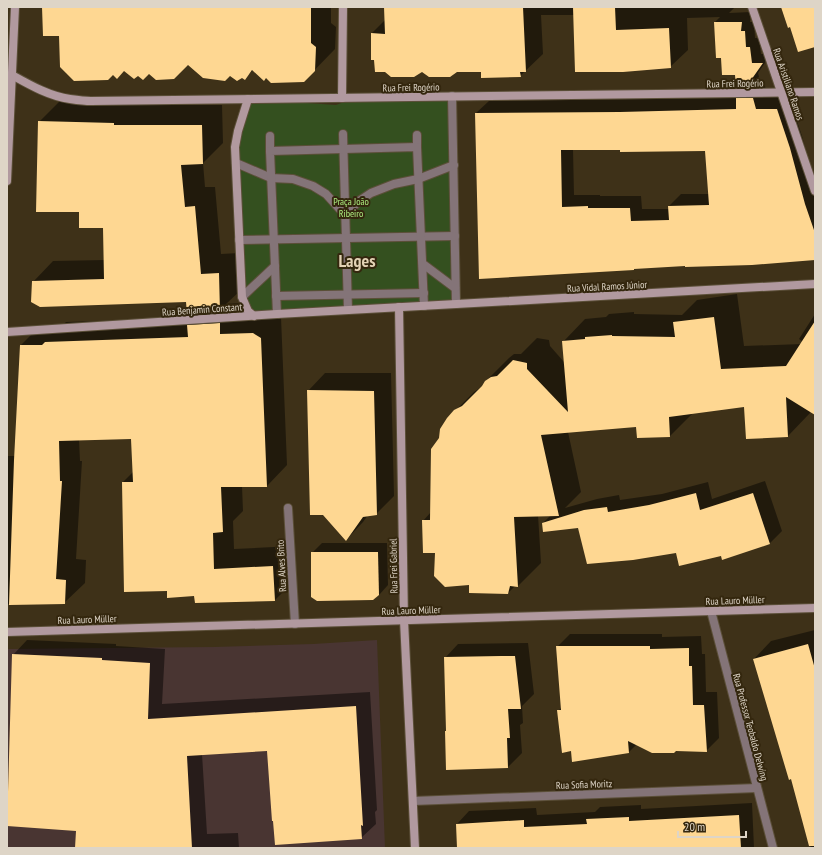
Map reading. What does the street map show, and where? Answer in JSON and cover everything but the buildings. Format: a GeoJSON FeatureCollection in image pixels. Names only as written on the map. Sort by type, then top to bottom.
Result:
{"type":"FeatureCollection","features":[{"type":"Feature","properties":{"kind":"main road"},"geometry":{"type":"LineString","coordinates":[[7,182],[10,75],[15,7]]}},
{"type":"Feature","properties":{"kind":"main road"},"geometry":{"type":"LineString","coordinates":[[342,98],[343,7]]}},
{"type":"Feature","properties":{"kind":"main road","name":"Rua Aristiliano Ramos"},"geometry":{"type":"LineString","coordinates":[[752,7],[815,191]]}},
{"type":"Feature","properties":{"kind":"main road","name":"Rua Frei Rogério"},"geometry":{"type":"LineString","coordinates":[[10,75],[32,86],[69,99],[91,101],[815,92]]}},
{"type":"Feature","properties":{"kind":"main road"},"geometry":{"type":"LineString","coordinates":[[248,99],[238,131],[236,163],[242,297],[248,311],[254,316]]}},
{"type":"Feature","properties":{"kind":"main road","name":"Rua Vidal Ramos Júnior"},"geometry":{"type":"LineString","coordinates":[[399,307],[815,284]]}},
{"type":"Feature","properties":{"kind":"main road","name":"Rua Benjamin Constant"},"geometry":{"type":"LineString","coordinates":[[7,332],[399,307]]}},
{"type":"Feature","properties":{"kind":"main road","name":"Rua Frei Gabriel"},"geometry":{"type":"LineString","coordinates":[[399,307],[404,620],[415,848]]}},
{"type":"Feature","properties":{"kind":"main road","name":"Rua Lauro Müller"},"geometry":{"type":"LineString","coordinates":[[7,632],[815,608]]}},
{"type":"Feature","properties":{"kind":"street"},"geometry":{"type":"LineString","coordinates":[[452,96],[456,304]]}},
{"type":"Feature","properties":{"kind":"street"},"geometry":{"type":"LineString","coordinates":[[343,134],[348,310]]}},
{"type":"Feature","properties":{"kind":"street"},"geometry":{"type":"LineString","coordinates":[[416,135],[424,306]]}},
{"type":"Feature","properties":{"kind":"street"},"geometry":{"type":"LineString","coordinates":[[270,136],[277,314]]}},
{"type":"Feature","properties":{"kind":"street"},"geometry":{"type":"LineString","coordinates":[[270,151],[417,147]]}},
{"type":"Feature","properties":{"kind":"street"},"geometry":{"type":"LineString","coordinates":[[236,163],[271,178],[293,179],[313,186],[326,194],[345,215]]}},
{"type":"Feature","properties":{"kind":"street"},"geometry":{"type":"LineString","coordinates":[[345,215],[359,201],[371,193],[394,184],[418,179],[454,165]]}},
{"type":"Feature","properties":{"kind":"street"},"geometry":{"type":"LineString","coordinates":[[239,240],[455,236]]}},
{"type":"Feature","properties":{"kind":"street"},"geometry":{"type":"LineString","coordinates":[[423,264],[455,288]]}},
{"type":"Feature","properties":{"kind":"street"},"geometry":{"type":"LineString","coordinates":[[242,297],[275,266]]}},
{"type":"Feature","properties":{"kind":"street"},"geometry":{"type":"LineString","coordinates":[[276,296],[424,293]]}},
{"type":"Feature","properties":{"kind":"street","name":"Rua Alves Brito"},"geometry":{"type":"LineString","coordinates":[[288,508],[295,624]]}},
{"type":"Feature","properties":{"kind":"street","name":"Rua Professor Teobaldo Delwing"},"geometry":{"type":"LineString","coordinates":[[711,611],[773,848]]}},
{"type":"Feature","properties":{"kind":"street","name":"Rua Sofia Moritz"},"geometry":{"type":"LineString","coordinates":[[412,801],[757,788]]}},
{"type":"Feature","properties":{"kind":"shaded area"},"geometry":{"type":"Polygon","coordinates":[[[377,640],[385,848],[7,848],[7,649],[214,647],[313,644],[377,640]]]}},
{"type":"Feature","properties":{"kind":"green space","name":"Praça João Ribeiro"},"geometry":{"type":"Polygon","coordinates":[[[452,96],[456,304],[254,316],[244,304],[235,147],[248,99],[336,105],[355,98],[452,96]]]}},
{"type":"Feature","properties":{"kind":"district","name":"Lages"},"geometry":{"type":"Point","coordinates":[357,261]}}]}
